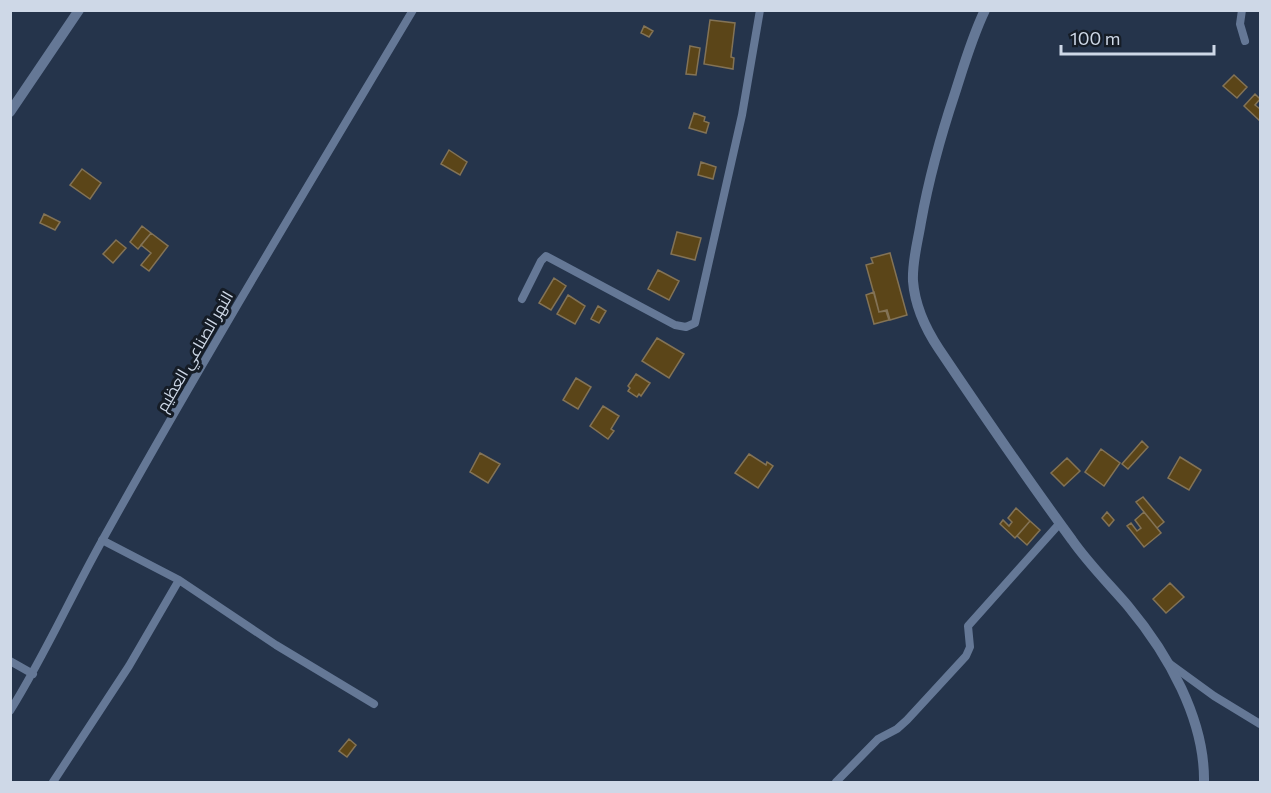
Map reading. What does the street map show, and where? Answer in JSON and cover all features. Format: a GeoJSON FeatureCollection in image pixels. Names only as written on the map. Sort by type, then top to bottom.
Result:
{"type":"FeatureCollection","features":[{"type":"Feature","properties":{"kind":"street"},"geometry":{"type":"LineString","coordinates":[[10,112],[79,10]]}},
{"type":"Feature","properties":{"kind":"street","name":"النهر الصناعي العظيم"},"geometry":{"type":"LineString","coordinates":[[10,711],[33,674],[102,540],[256,273],[413,10]]}},
{"type":"Feature","properties":{"kind":"street"},"geometry":{"type":"LineString","coordinates":[[522,299],[541,261],[546,256],[675,325],[686,327],[695,323],[742,115],[760,10]]}},
{"type":"Feature","properties":{"kind":"street"},"geometry":{"type":"LineString","coordinates":[[985,10],[975,31],[937,148],[915,257],[913,280],[918,309],[930,335],[1073,542],[1130,608],[1165,660],[1197,728],[1203,751],[1204,783]]}},
{"type":"Feature","properties":{"kind":"street"},"geometry":{"type":"LineString","coordinates":[[1242,10],[1240,24],[1245,41]]}},
{"type":"Feature","properties":{"kind":"street"},"geometry":{"type":"LineString","coordinates":[[836,783],[878,739],[897,729],[907,720],[966,656],[970,647],[967,630],[972,620],[999,593],[1060,523]]}},
{"type":"Feature","properties":{"kind":"street"},"geometry":{"type":"LineString","coordinates":[[102,540],[179,580],[276,645],[374,704]]}},
{"type":"Feature","properties":{"kind":"street"},"geometry":{"type":"LineString","coordinates":[[53,783],[129,666],[179,580]]}},
{"type":"Feature","properties":{"kind":"street"},"geometry":{"type":"LineString","coordinates":[[1165,660],[1214,696],[1260,724]]}},
{"type":"Feature","properties":{"kind":"street"},"geometry":{"type":"LineString","coordinates":[[10,661],[33,674]]}},
{"type":"Feature","properties":{"kind":"building"},"geometry":{"type":"Polygon","coordinates":[[[710,20],[735,23],[731,57],[734,58],[733,69],[704,64],[710,20]]]}},
{"type":"Feature","properties":{"kind":"building"},"geometry":{"type":"Polygon","coordinates":[[[644,26],[653,31],[649,37],[641,33],[644,26]]]}},
{"type":"Feature","properties":{"kind":"building"},"geometry":{"type":"Polygon","coordinates":[[[690,46],[700,48],[696,75],[686,74],[690,46]]]}},
{"type":"Feature","properties":{"kind":"building"},"geometry":{"type":"Polygon","coordinates":[[[1234,75],[1247,87],[1237,98],[1223,86],[1234,75]]]}},
{"type":"Feature","properties":{"kind":"building"},"geometry":{"type":"Polygon","coordinates":[[[1255,94],[1260,99],[1255,105],[1260,109],[1260,121],[1244,106],[1255,94]]]}},
{"type":"Feature","properties":{"kind":"building"},"geometry":{"type":"Polygon","coordinates":[[[694,113],[705,117],[704,121],[709,123],[706,133],[689,128],[694,113]]]}},
{"type":"Feature","properties":{"kind":"building"},"geometry":{"type":"Polygon","coordinates":[[[449,150],[467,162],[460,175],[441,164],[449,150]]]}},
{"type":"Feature","properties":{"kind":"building"},"geometry":{"type":"Polygon","coordinates":[[[701,162],[716,167],[713,179],[698,175],[701,162]]]}},
{"type":"Feature","properties":{"kind":"building"},"geometry":{"type":"Polygon","coordinates":[[[82,169],[101,183],[90,199],[70,185],[82,169]]]}},
{"type":"Feature","properties":{"kind":"building"},"geometry":{"type":"Polygon","coordinates":[[[44,214],[60,222],[55,230],[40,223],[44,214]]]}},
{"type":"Feature","properties":{"kind":"building"},"geometry":{"type":"Polygon","coordinates":[[[142,226],[151,233],[138,249],[130,242],[142,226]]]}},
{"type":"Feature","properties":{"kind":"building"},"geometry":{"type":"Polygon","coordinates":[[[677,232],[701,238],[695,260],[671,254],[677,232]]]}},
{"type":"Feature","properties":{"kind":"building"},"geometry":{"type":"Polygon","coordinates":[[[151,233],[168,246],[149,271],[141,265],[151,253],[141,245],[151,233]]]}},
{"type":"Feature","properties":{"kind":"building"},"geometry":{"type":"Polygon","coordinates":[[[116,240],[126,248],[113,263],[103,254],[116,240]]]}},
{"type":"Feature","properties":{"kind":"building"},"geometry":{"type":"Polygon","coordinates":[[[890,253],[907,315],[890,320],[887,310],[879,312],[866,265],[873,263],[871,258],[890,253]]]}},
{"type":"Feature","properties":{"kind":"building"},"geometry":{"type":"Polygon","coordinates":[[[658,270],[679,281],[669,300],[648,289],[658,270]]]}},
{"type":"Feature","properties":{"kind":"building"},"geometry":{"type":"Polygon","coordinates":[[[554,278],[566,286],[551,310],[539,303],[554,278]]]}},
{"type":"Feature","properties":{"kind":"building"},"geometry":{"type":"Polygon","coordinates":[[[874,292],[879,312],[886,311],[889,320],[874,324],[866,295],[874,292]]]}},
{"type":"Feature","properties":{"kind":"building"},"geometry":{"type":"Polygon","coordinates":[[[568,295],[585,306],[575,324],[557,314],[568,295]]]}},
{"type":"Feature","properties":{"kind":"building"},"geometry":{"type":"Polygon","coordinates":[[[598,306],[606,311],[599,323],[591,319],[598,306]]]}},
{"type":"Feature","properties":{"kind":"building"},"geometry":{"type":"Polygon","coordinates":[[[657,338],[684,354],[669,378],[642,361],[657,338]]]}},
{"type":"Feature","properties":{"kind":"building"},"geometry":{"type":"Polygon","coordinates":[[[636,374],[650,383],[641,396],[639,394],[637,397],[628,391],[630,388],[628,386],[636,374]]]}},
{"type":"Feature","properties":{"kind":"building"},"geometry":{"type":"Polygon","coordinates":[[[576,378],[591,387],[578,409],[563,400],[576,378]]]}},
{"type":"Feature","properties":{"kind":"building"},"geometry":{"type":"Polygon","coordinates":[[[603,406],[619,416],[611,429],[614,431],[608,439],[590,426],[603,406]]]}},
{"type":"Feature","properties":{"kind":"building"},"geometry":{"type":"Polygon","coordinates":[[[1142,441],[1148,447],[1128,469],[1122,464],[1142,441]]]}},
{"type":"Feature","properties":{"kind":"building"},"geometry":{"type":"Polygon","coordinates":[[[1101,449],[1120,463],[1104,486],[1085,472],[1101,449]]]}},
{"type":"Feature","properties":{"kind":"building"},"geometry":{"type":"Polygon","coordinates":[[[480,453],[500,464],[488,483],[470,472],[480,453]]]}},
{"type":"Feature","properties":{"kind":"building"},"geometry":{"type":"Polygon","coordinates":[[[749,454],[766,465],[767,462],[773,466],[758,488],[735,473],[749,454]]]}},
{"type":"Feature","properties":{"kind":"building"},"geometry":{"type":"Polygon","coordinates":[[[1180,457],[1201,470],[1189,490],[1168,478],[1180,457]]]}},
{"type":"Feature","properties":{"kind":"building"},"geometry":{"type":"Polygon","coordinates":[[[1067,458],[1080,471],[1064,486],[1051,473],[1067,458]]]}},
{"type":"Feature","properties":{"kind":"building"},"geometry":{"type":"Polygon","coordinates":[[[1143,497],[1164,522],[1157,528],[1136,502],[1143,497]]]}},
{"type":"Feature","properties":{"kind":"building"},"geometry":{"type":"Polygon","coordinates":[[[1016,508],[1030,521],[1015,538],[1000,524],[1003,520],[1009,526],[1012,522],[1008,518],[1016,508]]]}},
{"type":"Feature","properties":{"kind":"building"},"geometry":{"type":"Polygon","coordinates":[[[1107,512],[1114,520],[1109,526],[1102,518],[1107,512]]]}},
{"type":"Feature","properties":{"kind":"building"},"geometry":{"type":"Polygon","coordinates":[[[1144,512],[1161,533],[1144,547],[1127,526],[1131,523],[1137,531],[1141,528],[1135,520],[1144,512]]]}},
{"type":"Feature","properties":{"kind":"building"},"geometry":{"type":"Polygon","coordinates":[[[1030,521],[1040,530],[1027,545],[1017,536],[1030,521]]]}},
{"type":"Feature","properties":{"kind":"building"},"geometry":{"type":"Polygon","coordinates":[[[1170,583],[1184,597],[1166,613],[1153,599],[1170,583]]]}},
{"type":"Feature","properties":{"kind":"building"},"geometry":{"type":"Polygon","coordinates":[[[349,739],[356,745],[347,757],[339,751],[349,739]]]}}]}
